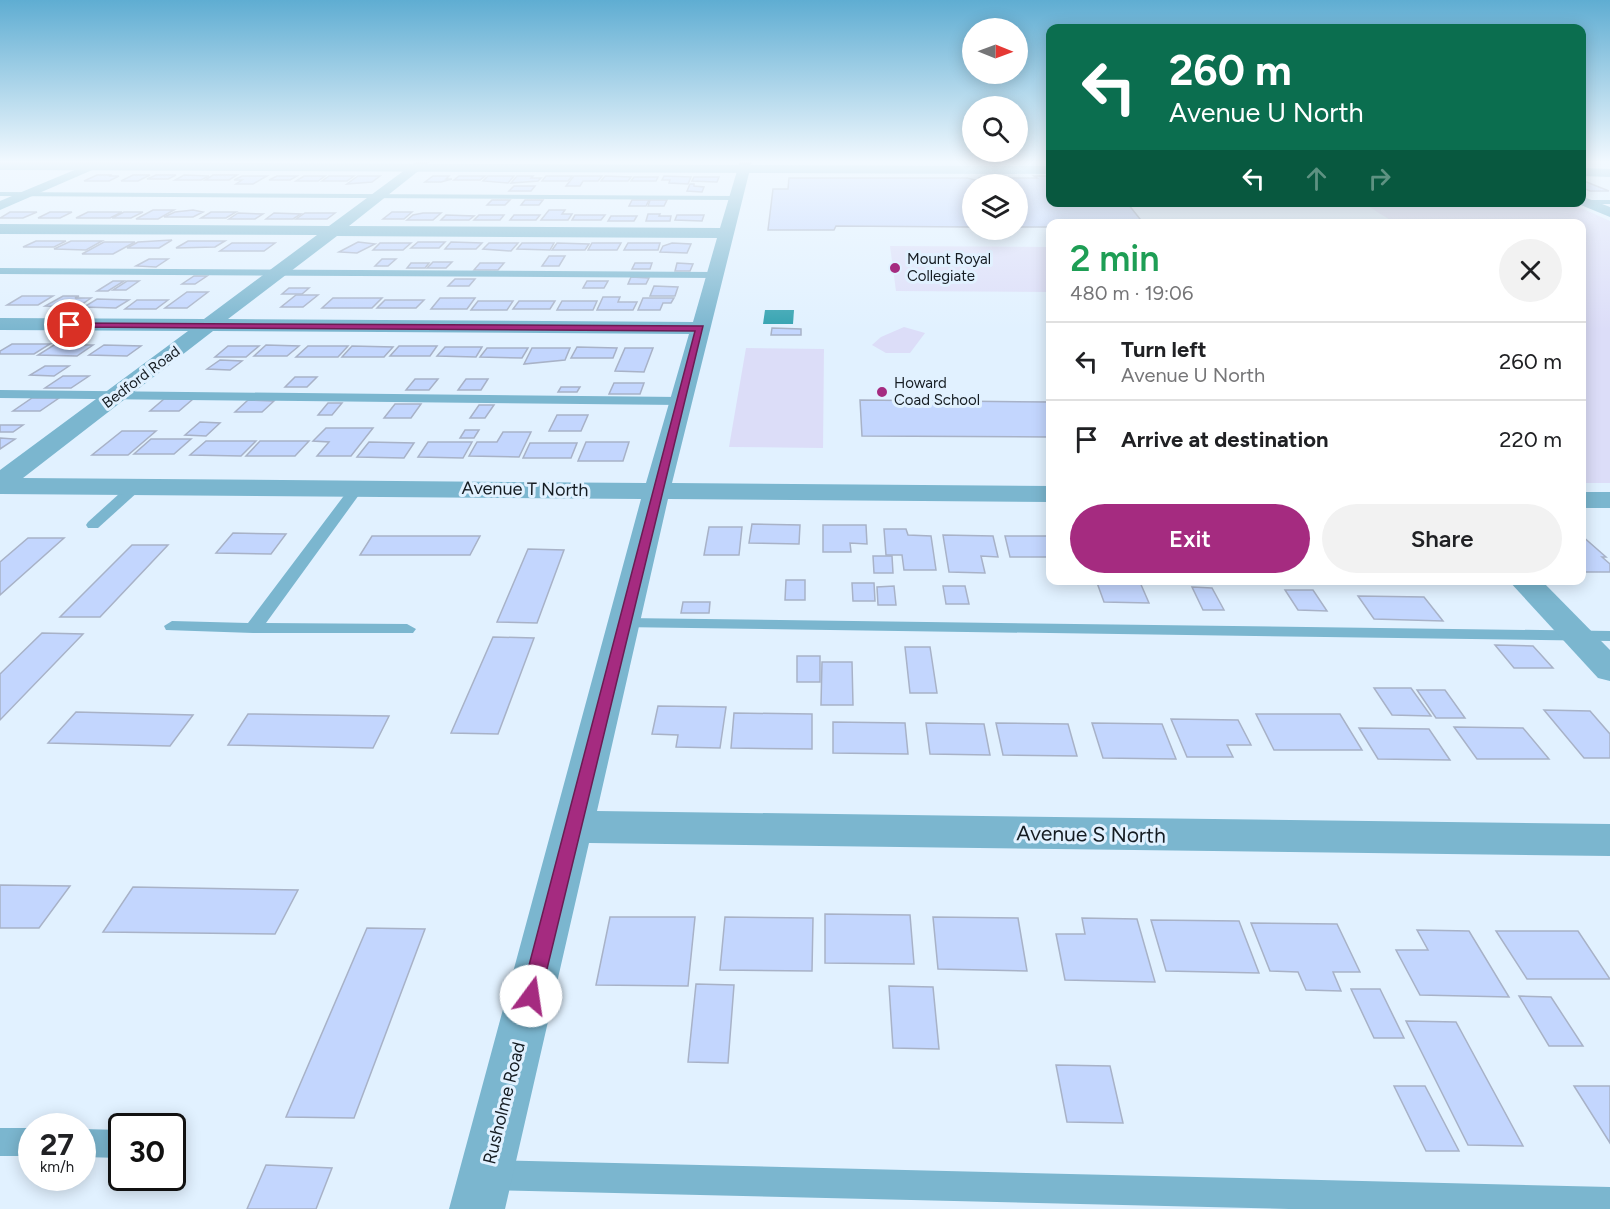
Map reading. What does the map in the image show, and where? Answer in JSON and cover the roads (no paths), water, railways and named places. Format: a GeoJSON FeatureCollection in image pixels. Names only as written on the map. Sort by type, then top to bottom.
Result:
{"type":"FeatureCollection","features":[{"type":"Feature","properties":{"kind":"street","name":"Bedford Road"},"geometry":{"type":"LineString","coordinates":[[0,485],[350,217]]}},
{"type":"Feature","properties":{"kind":"street","name":"Rusholme Road"},"geometry":{"type":"LineString","coordinates":[[481,1192],[657,490],[729,217]]}},
{"type":"Feature","properties":{"kind":"street"},"geometry":{"type":"LineString","coordinates":[[0,229],[725,233]]}},
{"type":"Feature","properties":{"kind":"street"},"geometry":{"type":"LineString","coordinates":[[0,324],[700,328]]}},
{"type":"Feature","properties":{"kind":"street","name":"Avenue T North"},"geometry":{"type":"LineString","coordinates":[[0,485],[1046,494]]}},
{"type":"Feature","properties":{"kind":"street"},"geometry":{"type":"LineString","coordinates":[[1586,500],[1610,500]]}},
{"type":"Feature","properties":{"kind":"street"},"geometry":{"type":"LineString","coordinates":[[1529,585],[1594,636],[1610,670]]}},
{"type":"Feature","properties":{"kind":"street","name":"Avenue S North"},"geometry":{"type":"LineString","coordinates":[[572,827],[1610,840]]}},
{"type":"Feature","properties":{"kind":"lane"},"geometry":{"type":"LineString","coordinates":[[0,271],[715,275]]}},
{"type":"Feature","properties":{"kind":"lane"},"geometry":{"type":"LineString","coordinates":[[0,394],[680,401]]}},
{"type":"Feature","properties":{"kind":"lane"},"geometry":{"type":"LineString","coordinates":[[93,525],[135,487]]}},
{"type":"Feature","properties":{"kind":"lane"},"geometry":{"type":"LineString","coordinates":[[253,628],[357,488]]}},
{"type":"Feature","properties":{"kind":"lane"},"geometry":{"type":"LineString","coordinates":[[625,623],[1594,636]]}},
{"type":"Feature","properties":{"kind":"lane"},"geometry":{"type":"LineString","coordinates":[[172,626],[407,629]]}},
{"type":"Feature","properties":{"kind":"lane"},"geometry":{"type":"LineString","coordinates":[[0,1142],[18,1142]]}},
{"type":"Feature","properties":{"kind":"lane"},"geometry":{"type":"LineString","coordinates":[[481,1192],[1610,1202]]}},
{"type":"Feature","properties":{"kind":"water"},"geometry":{"type":"Polygon","coordinates":[[[765,310],[794,310],[793,324],[763,324],[765,310]]]}},
{"type":"Feature","properties":{"kind":"place","name":"Mount Royal Collegiate"},"geometry":{"type":"Point","coordinates":[895,268]}},
{"type":"Feature","properties":{"kind":"place","name":"Howard Coad School"},"geometry":{"type":"Point","coordinates":[882,392]}}]}
